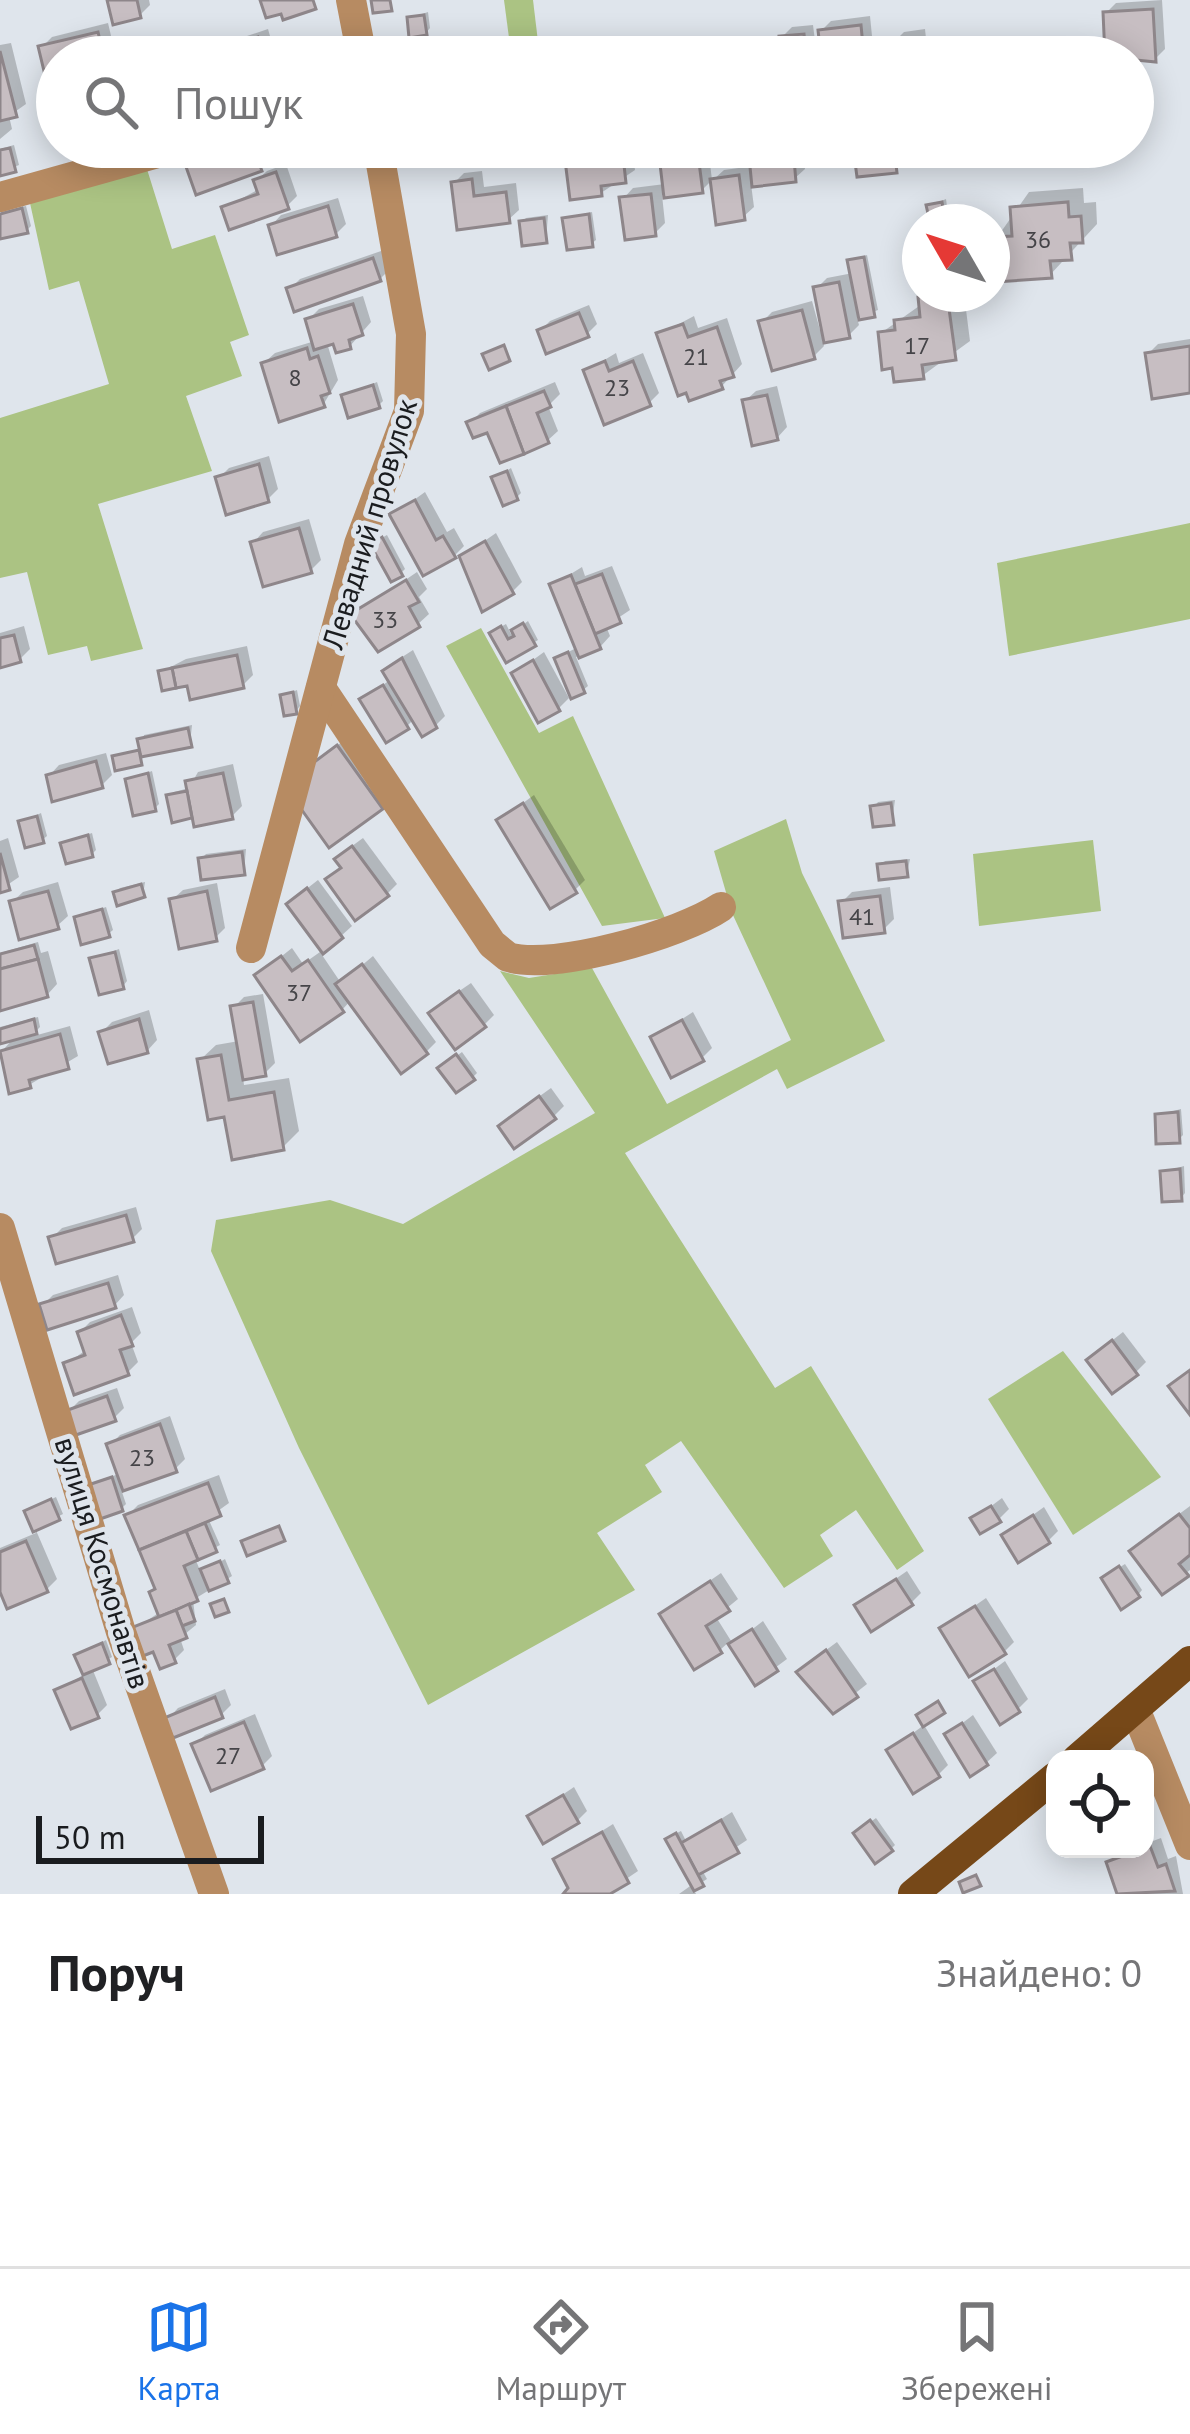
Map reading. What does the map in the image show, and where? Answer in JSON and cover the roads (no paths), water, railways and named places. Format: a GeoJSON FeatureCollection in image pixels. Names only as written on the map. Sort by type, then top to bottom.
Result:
{"type":"FeatureCollection","features":[{"type":"Feature","properties":{"kind":"main road"},"geometry":{"type":"LineString","coordinates":[[1088,1750],[1190,1661]]}},
{"type":"Feature","properties":{"kind":"main road"},"geometry":{"type":"LineString","coordinates":[[913,1894],[1046,1784]]}},
{"type":"Feature","properties":{"kind":"street"},"geometry":{"type":"LineString","coordinates":[[351,0],[358,36]]}},
{"type":"Feature","properties":{"kind":"street"},"geometry":{"type":"LineString","coordinates":[[0,197],[104,168]]}},
{"type":"Feature","properties":{"kind":"street","name":"Левадний провулок"},"geometry":{"type":"LineString","coordinates":[[251,948],[359,544],[409,411],[411,334],[382,168]]}},
{"type":"Feature","properties":{"kind":"street","name":"Левадний провулок"},"geometry":{"type":"LineString","coordinates":[[321,688],[492,944],[508,957],[549,958],[669,936],[722,907]]}},
{"type":"Feature","properties":{"kind":"street","name":"вулиця Космонавтів"},"geometry":{"type":"LineString","coordinates":[[0,1228],[121,1632],[214,1894]]}},
{"type":"Feature","properties":{"kind":"street"},"geometry":{"type":"LineString","coordinates":[[1136,1711],[1190,1844]]}}]}
